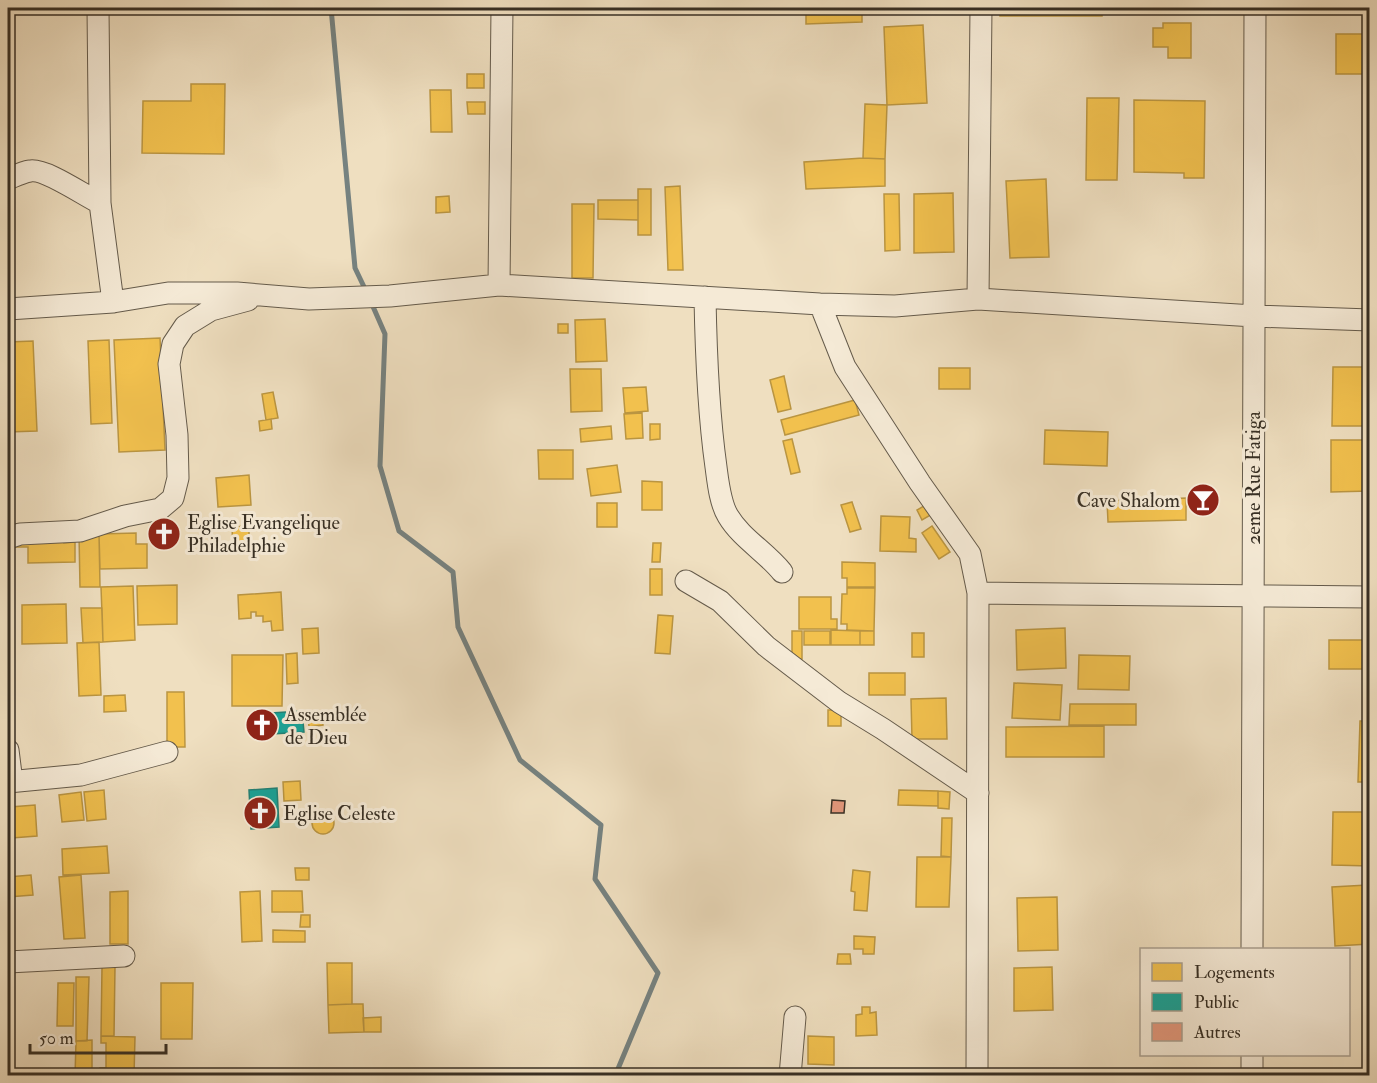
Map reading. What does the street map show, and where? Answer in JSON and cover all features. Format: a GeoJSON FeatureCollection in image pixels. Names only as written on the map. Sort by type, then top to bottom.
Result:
{"type":"FeatureCollection","features":[{"type":"Feature","properties":{"kind":"street"},"geometry":{"type":"LineString","coordinates":[[98,8],[100,203],[112,302]]}},
{"type":"Feature","properties":{"kind":"street"},"geometry":{"type":"LineString","coordinates":[[499,285],[502,8]]}},
{"type":"Feature","properties":{"kind":"street"},"geometry":{"type":"LineString","coordinates":[[978,299],[981,8]]}},
{"type":"Feature","properties":{"kind":"street","name":"2eme Rue Fatiga"},"geometry":{"type":"LineString","coordinates":[[1252,948],[1255,8]]}},
{"type":"Feature","properties":{"kind":"street"},"geometry":{"type":"LineString","coordinates":[[8,179],[32,170],[54,177],[80,194],[100,203]]}},
{"type":"Feature","properties":{"kind":"street"},"geometry":{"type":"LineString","coordinates":[[8,309],[112,302],[168,293],[237,293],[309,299],[390,296],[499,285],[820,304],[895,306],[978,299],[1254,316],[1370,320]]}},
{"type":"Feature","properties":{"kind":"street"},"geometry":{"type":"LineString","coordinates":[[8,538],[20,534],[80,531],[125,516],[160,509],[173,498],[178,478],[177,435],[170,392],[169,364],[173,344],[185,326],[211,310],[274,296]]}},
{"type":"Feature","properties":{"kind":"street"},"geometry":{"type":"LineString","coordinates":[[705,297],[710,421],[719,485],[726,514],[735,526],[782,572]]}},
{"type":"Feature","properties":{"kind":"street"},"geometry":{"type":"LineString","coordinates":[[820,304],[845,367],[920,483],[970,554],[978,593],[977,1076]]}},
{"type":"Feature","properties":{"kind":"street"},"geometry":{"type":"LineString","coordinates":[[686,581],[720,601],[766,646],[839,702],[978,793]]}},
{"type":"Feature","properties":{"kind":"street"},"geometry":{"type":"LineString","coordinates":[[978,593],[1370,597]]}},
{"type":"Feature","properties":{"kind":"street"},"geometry":{"type":"LineString","coordinates":[[8,750],[10,782],[81,776],[167,752]]}},
{"type":"Feature","properties":{"kind":"street"},"geometry":{"type":"LineString","coordinates":[[8,962],[124,956]]}},
{"type":"Feature","properties":{"kind":"street"},"geometry":{"type":"LineString","coordinates":[[790,1076],[795,1017]]}},
{"type":"Feature","properties":{"kind":"street"},"geometry":{"type":"LineString","coordinates":[[1252,1056],[1252,1076]]}},
{"type":"Feature","properties":{"kind":"building: Logements"},"geometry":{"type":"Polygon","coordinates":[[[806,8],[862,8],[862,22],[806,24],[806,8]]]}},
{"type":"Feature","properties":{"kind":"building: Logements"},"geometry":{"type":"Polygon","coordinates":[[[1000,8],[1102,8],[1102,16],[1000,16],[1000,8]]]}},
{"type":"Feature","properties":{"kind":"building: Logements"},"geometry":{"type":"Polygon","coordinates":[[[1163,23],[1191,23],[1191,58],[1168,58],[1168,47],[1153,47],[1153,28],[1163,28],[1163,23]]]}},
{"type":"Feature","properties":{"kind":"building: Logements"},"geometry":{"type":"Polygon","coordinates":[[[923,25],[927,103],[887,105],[884,27],[923,25]]]}},
{"type":"Feature","properties":{"kind":"building: Logements"},"geometry":{"type":"Polygon","coordinates":[[[1336,34],[1370,34],[1370,74],[1336,74],[1336,34]]]}},
{"type":"Feature","properties":{"kind":"building: Logements"},"geometry":{"type":"Polygon","coordinates":[[[467,74],[484,74],[484,88],[467,88],[467,74]]]}},
{"type":"Feature","properties":{"kind":"building: Logements"},"geometry":{"type":"Polygon","coordinates":[[[191,84],[225,84],[224,154],[142,153],[143,101],[191,101],[191,84]]]}},
{"type":"Feature","properties":{"kind":"building: Logements"},"geometry":{"type":"Polygon","coordinates":[[[430,90],[451,90],[452,132],[431,132],[430,90]]]}},
{"type":"Feature","properties":{"kind":"building: Logements"},"geometry":{"type":"Polygon","coordinates":[[[1087,98],[1119,98],[1117,180],[1086,180],[1087,98]]]}},
{"type":"Feature","properties":{"kind":"building: Logements"},"geometry":{"type":"Polygon","coordinates":[[[1134,100],[1205,101],[1204,178],[1184,178],[1184,173],[1134,172],[1134,100]]]}},
{"type":"Feature","properties":{"kind":"building: Logements"},"geometry":{"type":"Polygon","coordinates":[[[467,102],[485,102],[485,114],[468,114],[467,102]]]}},
{"type":"Feature","properties":{"kind":"building: Logements"},"geometry":{"type":"Polygon","coordinates":[[[865,104],[887,105],[885,159],[863,158],[865,104]]]}},
{"type":"Feature","properties":{"kind":"building: Logements"},"geometry":{"type":"Polygon","coordinates":[[[863,158],[885,159],[885,186],[806,189],[804,162],[863,158]]]}},
{"type":"Feature","properties":{"kind":"building: Logements"},"geometry":{"type":"Polygon","coordinates":[[[1046,179],[1049,257],[1010,258],[1006,181],[1046,179]]]}},
{"type":"Feature","properties":{"kind":"building: Logements"},"geometry":{"type":"Polygon","coordinates":[[[680,186],[683,270],[668,270],[665,187],[680,186]]]}},
{"type":"Feature","properties":{"kind":"building: Logements"},"geometry":{"type":"Polygon","coordinates":[[[638,189],[651,189],[651,235],[638,235],[638,189]]]}},
{"type":"Feature","properties":{"kind":"building: Logements"},"geometry":{"type":"Polygon","coordinates":[[[953,193],[954,252],[914,253],[914,194],[953,193]]]}},
{"type":"Feature","properties":{"kind":"building: Logements"},"geometry":{"type":"Polygon","coordinates":[[[884,194],[899,194],[900,250],[885,251],[884,194]]]}},
{"type":"Feature","properties":{"kind":"building: Logements"},"geometry":{"type":"Polygon","coordinates":[[[449,196],[450,212],[436,213],[436,197],[449,196]]]}},
{"type":"Feature","properties":{"kind":"building: Logements"},"geometry":{"type":"Polygon","coordinates":[[[598,200],[638,200],[638,220],[598,219],[598,200]]]}},
{"type":"Feature","properties":{"kind":"building: Logements"},"geometry":{"type":"Polygon","coordinates":[[[572,204],[594,204],[593,278],[572,278],[572,204]]]}},
{"type":"Feature","properties":{"kind":"building: Logements"},"geometry":{"type":"Polygon","coordinates":[[[605,319],[607,361],[576,362],[575,320],[605,319]]]}},
{"type":"Feature","properties":{"kind":"building: Logements"},"geometry":{"type":"Polygon","coordinates":[[[558,324],[568,324],[568,333],[558,333],[558,324]]]}},
{"type":"Feature","properties":{"kind":"building: Logements"},"geometry":{"type":"Polygon","coordinates":[[[160,338],[165,450],[119,452],[114,340],[160,338]]]}},
{"type":"Feature","properties":{"kind":"building: Logements"},"geometry":{"type":"Polygon","coordinates":[[[109,340],[112,423],[91,424],[88,341],[109,340]]]}},
{"type":"Feature","properties":{"kind":"building: Logements"},"geometry":{"type":"Polygon","coordinates":[[[33,341],[37,431],[8,432],[8,342],[33,341]]]}},
{"type":"Feature","properties":{"kind":"building: Logements"},"geometry":{"type":"Polygon","coordinates":[[[1333,367],[1370,367],[1370,426],[1332,426],[1333,367]]]}},
{"type":"Feature","properties":{"kind":"building: Logements"},"geometry":{"type":"Polygon","coordinates":[[[939,368],[970,368],[970,389],[939,389],[939,368]]]}},
{"type":"Feature","properties":{"kind":"building: Logements"},"geometry":{"type":"Polygon","coordinates":[[[570,369],[601,369],[602,411],[571,412],[570,369]]]}},
{"type":"Feature","properties":{"kind":"building: Logements"},"geometry":{"type":"Polygon","coordinates":[[[784,376],[791,409],[778,412],[770,380],[784,376]]]}},
{"type":"Feature","properties":{"kind":"building: Logements"},"geometry":{"type":"Polygon","coordinates":[[[646,387],[648,411],[625,413],[623,388],[646,387]]]}},
{"type":"Feature","properties":{"kind":"building: Logements"},"geometry":{"type":"Polygon","coordinates":[[[273,392],[278,418],[266,420],[262,394],[273,392]]]}},
{"type":"Feature","properties":{"kind":"building: Logements"},"geometry":{"type":"Polygon","coordinates":[[[855,400],[859,415],[785,435],[781,420],[855,400]]]}},
{"type":"Feature","properties":{"kind":"building: Logements"},"geometry":{"type":"Polygon","coordinates":[[[642,413],[643,438],[626,439],[624,414],[642,413]]]}},
{"type":"Feature","properties":{"kind":"building: Logements"},"geometry":{"type":"Polygon","coordinates":[[[271,419],[272,429],[260,431],[259,421],[271,419]]]}},
{"type":"Feature","properties":{"kind":"building: Logements"},"geometry":{"type":"Polygon","coordinates":[[[650,424],[660,424],[660,439],[650,440],[650,424]]]}},
{"type":"Feature","properties":{"kind":"building: Logements"},"geometry":{"type":"Polygon","coordinates":[[[611,426],[612,439],[581,442],[580,429],[611,426]]]}},
{"type":"Feature","properties":{"kind":"building: Logements"},"geometry":{"type":"Polygon","coordinates":[[[1045,430],[1108,432],[1107,466],[1044,464],[1045,430]]]}},
{"type":"Feature","properties":{"kind":"building: Logements"},"geometry":{"type":"Polygon","coordinates":[[[792,439],[800,472],[791,474],[783,441],[792,439]]]}},
{"type":"Feature","properties":{"kind":"building: Logements"},"geometry":{"type":"Polygon","coordinates":[[[1331,440],[1370,440],[1370,491],[1331,492],[1331,440]]]}},
{"type":"Feature","properties":{"kind":"building: Logements"},"geometry":{"type":"Polygon","coordinates":[[[538,450],[573,450],[573,479],[539,479],[538,450]]]}},
{"type":"Feature","properties":{"kind":"building: Logements"},"geometry":{"type":"Polygon","coordinates":[[[617,465],[621,492],[591,496],[587,469],[617,465]]]}},
{"type":"Feature","properties":{"kind":"building: Logements"},"geometry":{"type":"Polygon","coordinates":[[[249,475],[251,505],[218,507],[216,478],[249,475]]]}},
{"type":"Feature","properties":{"kind":"building: Logements"},"geometry":{"type":"Polygon","coordinates":[[[642,481],[662,482],[662,510],[642,510],[642,481]]]}},
{"type":"Feature","properties":{"kind":"building: Logements"},"geometry":{"type":"Polygon","coordinates":[[[1186,498],[1186,520],[1108,522],[1107,501],[1186,498]]]}},
{"type":"Feature","properties":{"kind":"building: Logements"},"geometry":{"type":"Polygon","coordinates":[[[852,502],[861,529],[850,532],[841,505],[852,502]]]}},
{"type":"Feature","properties":{"kind":"building: Logements"},"geometry":{"type":"Polygon","coordinates":[[[597,503],[617,503],[617,527],[597,527],[597,503]]]}},
{"type":"Feature","properties":{"kind":"building: Logements"},"geometry":{"type":"Polygon","coordinates":[[[929,503],[934,513],[922,520],[917,510],[929,503]]]}},
{"type":"Feature","properties":{"kind":"building: Logements"},"geometry":{"type":"Polygon","coordinates":[[[881,516],[910,517],[909,538],[916,539],[916,552],[880,551],[881,516]]]}},
{"type":"Feature","properties":{"kind":"building: Logements"},"geometry":{"type":"Polygon","coordinates":[[[249,526],[249,549],[233,550],[232,527],[249,526]]]}},
{"type":"Feature","properties":{"kind":"building: Logements"},"geometry":{"type":"Polygon","coordinates":[[[932,526],[950,552],[939,559],[922,533],[932,526]]]}},
{"type":"Feature","properties":{"kind":"building: Logements"},"geometry":{"type":"Polygon","coordinates":[[[136,533],[136,544],[147,544],[147,568],[100,569],[99,534],[136,533]]]}},
{"type":"Feature","properties":{"kind":"building: Logements"},"geometry":{"type":"Polygon","coordinates":[[[79,534],[99,534],[100,587],[80,587],[79,534]]]}},
{"type":"Feature","properties":{"kind":"building: Logements"},"geometry":{"type":"Polygon","coordinates":[[[64,535],[64,543],[75,542],[75,562],[28,563],[28,547],[16,547],[16,537],[64,535]]]}},
{"type":"Feature","properties":{"kind":"building: Logements"},"geometry":{"type":"Polygon","coordinates":[[[653,543],[661,543],[660,562],[652,562],[653,543]]]}},
{"type":"Feature","properties":{"kind":"building: Logements"},"geometry":{"type":"Polygon","coordinates":[[[842,562],[875,563],[875,587],[847,587],[847,578],[842,578],[842,562]]]}},
{"type":"Feature","properties":{"kind":"building: Logements"},"geometry":{"type":"Polygon","coordinates":[[[650,569],[662,569],[662,595],[650,595],[650,569]]]}},
{"type":"Feature","properties":{"kind":"building: Logements"},"geometry":{"type":"Polygon","coordinates":[[[177,585],[177,624],[138,625],[137,586],[177,585]]]}},
{"type":"Feature","properties":{"kind":"building: Logements"},"geometry":{"type":"Polygon","coordinates":[[[133,586],[135,640],[103,642],[101,587],[133,586]]]}},
{"type":"Feature","properties":{"kind":"building: Logements"},"geometry":{"type":"Polygon","coordinates":[[[847,588],[875,588],[874,631],[847,630],[847,624],[841,624],[842,594],[847,594],[847,588]]]}},
{"type":"Feature","properties":{"kind":"building: Logements"},"geometry":{"type":"Polygon","coordinates":[[[281,592],[283,630],[272,631],[271,621],[263,622],[263,616],[256,616],[256,612],[251,612],[251,618],[239,619],[238,595],[281,592]]]}},
{"type":"Feature","properties":{"kind":"building: Logements"},"geometry":{"type":"Polygon","coordinates":[[[799,597],[831,597],[831,619],[837,619],[837,629],[799,629],[799,597]]]}},
{"type":"Feature","properties":{"kind":"building: Logements"},"geometry":{"type":"Polygon","coordinates":[[[66,604],[67,643],[22,644],[22,605],[66,604]]]}},
{"type":"Feature","properties":{"kind":"building: Logements"},"geometry":{"type":"Polygon","coordinates":[[[81,608],[102,608],[103,642],[83,643],[81,608]]]}},
{"type":"Feature","properties":{"kind":"building: Logements"},"geometry":{"type":"Polygon","coordinates":[[[658,615],[673,616],[670,654],[655,653],[658,615]]]}},
{"type":"Feature","properties":{"kind":"building: Logements"},"geometry":{"type":"Polygon","coordinates":[[[318,628],[319,653],[303,654],[302,629],[318,628]]]}},
{"type":"Feature","properties":{"kind":"building: Logements"},"geometry":{"type":"Polygon","coordinates":[[[1065,628],[1066,668],[1017,670],[1016,630],[1065,628]]]}},
{"type":"Feature","properties":{"kind":"building: Logements"},"geometry":{"type":"Polygon","coordinates":[[[831,630],[860,631],[860,645],[831,645],[831,630]]]}},
{"type":"Feature","properties":{"kind":"building: Logements"},"geometry":{"type":"Polygon","coordinates":[[[792,631],[802,631],[802,659],[792,659],[792,631]]]}},
{"type":"Feature","properties":{"kind":"building: Logements"},"geometry":{"type":"Polygon","coordinates":[[[804,631],[830,631],[830,645],[804,645],[804,631]]]}},
{"type":"Feature","properties":{"kind":"building: Logements"},"geometry":{"type":"Polygon","coordinates":[[[860,631],[874,631],[874,645],[860,645],[860,631]]]}},
{"type":"Feature","properties":{"kind":"building: Logements"},"geometry":{"type":"Polygon","coordinates":[[[912,633],[924,633],[924,657],[912,657],[912,633]]]}},
{"type":"Feature","properties":{"kind":"building: Logements"},"geometry":{"type":"Polygon","coordinates":[[[1329,640],[1366,640],[1366,669],[1329,669],[1329,640]]]}},
{"type":"Feature","properties":{"kind":"building: Logements"},"geometry":{"type":"Polygon","coordinates":[[[99,642],[101,695],[79,696],[77,643],[99,642]]]}},
{"type":"Feature","properties":{"kind":"building: Logements"},"geometry":{"type":"Polygon","coordinates":[[[297,653],[298,683],[287,684],[286,654],[297,653]]]}},
{"type":"Feature","properties":{"kind":"building: Logements"},"geometry":{"type":"Polygon","coordinates":[[[232,655],[283,655],[282,706],[232,706],[232,655]]]}},
{"type":"Feature","properties":{"kind":"building: Logements"},"geometry":{"type":"Polygon","coordinates":[[[1079,655],[1130,656],[1129,690],[1078,689],[1079,655]]]}},
{"type":"Feature","properties":{"kind":"building: Logements"},"geometry":{"type":"Polygon","coordinates":[[[869,673],[905,673],[905,695],[869,695],[869,673]]]}},
{"type":"Feature","properties":{"kind":"building: Logements"},"geometry":{"type":"Polygon","coordinates":[[[1014,683],[1062,685],[1060,720],[1012,718],[1014,683]]]}},
{"type":"Feature","properties":{"kind":"building: Logements"},"geometry":{"type":"Polygon","coordinates":[[[167,692],[184,692],[185,747],[167,747],[167,692]]]}},
{"type":"Feature","properties":{"kind":"building: Logements"},"geometry":{"type":"Polygon","coordinates":[[[125,695],[126,711],[104,712],[104,696],[125,695]]]}},
{"type":"Feature","properties":{"kind":"building: Logements"},"geometry":{"type":"Polygon","coordinates":[[[946,698],[947,739],[912,739],[911,699],[946,698]]]}},
{"type":"Feature","properties":{"kind":"building: Logements"},"geometry":{"type":"Polygon","coordinates":[[[1070,704],[1136,704],[1136,725],[1069,725],[1070,704]]]}},
{"type":"Feature","properties":{"kind":"building: Logements"},"geometry":{"type":"Polygon","coordinates":[[[828,710],[841,710],[841,726],[828,726],[828,710]]]}},
{"type":"Feature","properties":{"kind":"building: Logements"},"geometry":{"type":"Polygon","coordinates":[[[322,715],[323,725],[309,727],[308,716],[322,715]]]}},
{"type":"Feature","properties":{"kind":"building: Logements"},"geometry":{"type":"Polygon","coordinates":[[[1360,721],[1370,721],[1370,782],[1358,782],[1360,721]]]}},
{"type":"Feature","properties":{"kind":"building: Logements"},"geometry":{"type":"Polygon","coordinates":[[[1104,726],[1104,757],[1006,757],[1006,727],[1104,726]]]}},
{"type":"Feature","properties":{"kind":"building: Logements"},"geometry":{"type":"Polygon","coordinates":[[[300,781],[301,800],[284,801],[283,782],[300,781]]]}},
{"type":"Feature","properties":{"kind":"building: Logements"},"geometry":{"type":"Polygon","coordinates":[[[104,790],[106,819],[87,821],[84,792],[104,790]]]}},
{"type":"Feature","properties":{"kind":"building: Logements"},"geometry":{"type":"Polygon","coordinates":[[[899,790],[938,791],[938,806],[898,805],[899,790]]]}},
{"type":"Feature","properties":{"kind":"building: Logements"},"geometry":{"type":"Polygon","coordinates":[[[938,791],[950,792],[949,809],[938,808],[938,791]]]}},
{"type":"Feature","properties":{"kind":"building: Logements"},"geometry":{"type":"Polygon","coordinates":[[[81,792],[84,820],[62,822],[59,795],[81,792]]]}},
{"type":"Feature","properties":{"kind":"building: Logements"},"geometry":{"type":"Polygon","coordinates":[[[35,805],[37,836],[12,838],[10,807],[35,805]]]}},
{"type":"Feature","properties":{"kind":"building: Logements"},"geometry":{"type":"Polygon","coordinates":[[[323,812],[331,815],[334,823],[331,831],[323,834],[315,831],[312,823],[315,815],[323,812]]]}},
{"type":"Feature","properties":{"kind":"building: Logements"},"geometry":{"type":"Polygon","coordinates":[[[1333,812],[1370,812],[1370,866],[1332,865],[1333,812]]]}},
{"type":"Feature","properties":{"kind":"building: Logements"},"geometry":{"type":"Polygon","coordinates":[[[942,818],[952,818],[951,857],[941,856],[942,818]]]}},
{"type":"Feature","properties":{"kind":"building: Logements"},"geometry":{"type":"Polygon","coordinates":[[[107,846],[109,873],[63,875],[62,849],[107,846]]]}},
{"type":"Feature","properties":{"kind":"building: Logements"},"geometry":{"type":"Polygon","coordinates":[[[917,857],[951,857],[949,907],[916,907],[917,857]]]}},
{"type":"Feature","properties":{"kind":"building: Logements"},"geometry":{"type":"Polygon","coordinates":[[[295,868],[309,868],[309,880],[296,880],[295,868]]]}},
{"type":"Feature","properties":{"kind":"building: Logements"},"geometry":{"type":"Polygon","coordinates":[[[853,870],[870,872],[867,911],[854,910],[855,892],[851,891],[853,870]]]}},
{"type":"Feature","properties":{"kind":"building: Logements"},"geometry":{"type":"Polygon","coordinates":[[[31,875],[33,895],[8,897],[8,877],[31,875]]]}},
{"type":"Feature","properties":{"kind":"building: Logements"},"geometry":{"type":"Polygon","coordinates":[[[81,875],[85,938],[64,939],[59,877],[81,875]]]}},
{"type":"Feature","properties":{"kind":"building: Logements"},"geometry":{"type":"Polygon","coordinates":[[[1367,885],[1370,944],[1335,946],[1332,887],[1367,885]]]}},
{"type":"Feature","properties":{"kind":"building: Logements"},"geometry":{"type":"Polygon","coordinates":[[[128,891],[128,944],[110,944],[110,892],[128,891]]]}},
{"type":"Feature","properties":{"kind":"building: Logements"},"geometry":{"type":"Polygon","coordinates":[[[260,891],[262,941],[242,942],[240,892],[260,891]]]}},
{"type":"Feature","properties":{"kind":"building: Logements"},"geometry":{"type":"Polygon","coordinates":[[[272,891],[302,891],[303,912],[272,912],[272,891]]]}},
{"type":"Feature","properties":{"kind":"building: Logements"},"geometry":{"type":"Polygon","coordinates":[[[1057,897],[1058,950],[1018,951],[1017,898],[1057,897]]]}},
{"type":"Feature","properties":{"kind":"building: Logements"},"geometry":{"type":"Polygon","coordinates":[[[301,915],[310,915],[310,927],[300,927],[301,915]]]}},
{"type":"Feature","properties":{"kind":"building: Logements"},"geometry":{"type":"Polygon","coordinates":[[[273,930],[305,931],[305,942],[273,942],[273,930]]]}},
{"type":"Feature","properties":{"kind":"building: Logements"},"geometry":{"type":"Polygon","coordinates":[[[854,936],[875,937],[874,954],[863,954],[863,949],[854,949],[854,936]]]}},
{"type":"Feature","properties":{"kind":"building: Logements"},"geometry":{"type":"Polygon","coordinates":[[[838,954],[850,954],[851,964],[837,964],[838,954]]]}},
{"type":"Feature","properties":{"kind":"building: Logements"},"geometry":{"type":"Polygon","coordinates":[[[327,963],[352,963],[352,1004],[328,1005],[327,963]]]}},
{"type":"Feature","properties":{"kind":"building: Logements"},"geometry":{"type":"Polygon","coordinates":[[[102,967],[115,967],[114,1036],[101,1036],[102,967]]]}},
{"type":"Feature","properties":{"kind":"building: Logements"},"geometry":{"type":"Polygon","coordinates":[[[1052,967],[1053,1010],[1014,1011],[1014,968],[1052,967]]]}},
{"type":"Feature","properties":{"kind":"building: Logements"},"geometry":{"type":"Polygon","coordinates":[[[76,977],[89,977],[87,1041],[76,1041],[76,977]]]}},
{"type":"Feature","properties":{"kind":"building: Logements"},"geometry":{"type":"Polygon","coordinates":[[[58,983],[74,983],[73,1026],[57,1026],[58,983]]]}},
{"type":"Feature","properties":{"kind":"building: Logements"},"geometry":{"type":"Polygon","coordinates":[[[161,983],[193,983],[192,1039],[161,1039],[161,983]]]}},
{"type":"Feature","properties":{"kind":"building: Logements"},"geometry":{"type":"Polygon","coordinates":[[[8,988],[14,1039],[8,1040],[8,988]]]}},
{"type":"Feature","properties":{"kind":"building: Logements"},"geometry":{"type":"Polygon","coordinates":[[[363,1004],[364,1032],[329,1033],[328,1005],[363,1004]]]}},
{"type":"Feature","properties":{"kind":"building: Logements"},"geometry":{"type":"Polygon","coordinates":[[[862,1007],[870,1007],[870,1013],[876,1012],[877,1035],[856,1036],[856,1015],[862,1014],[862,1007]]]}},
{"type":"Feature","properties":{"kind":"building: Logements"},"geometry":{"type":"Polygon","coordinates":[[[381,1017],[381,1032],[364,1032],[363,1018],[381,1017]]]}},
{"type":"Feature","properties":{"kind":"building: Logements"},"geometry":{"type":"Polygon","coordinates":[[[101,1036],[135,1037],[134,1076],[100,1076],[100,1068],[106,1068],[106,1043],[101,1043],[101,1036]]]}},
{"type":"Feature","properties":{"kind":"building: Logements"},"geometry":{"type":"Polygon","coordinates":[[[808,1036],[834,1037],[834,1065],[808,1064],[808,1036]]]}},
{"type":"Feature","properties":{"kind":"building: Logements"},"geometry":{"type":"Polygon","coordinates":[[[92,1040],[92,1076],[75,1076],[76,1041],[92,1040]]]}},
{"type":"Feature","properties":{"kind":"building: Public"},"geometry":{"type":"Polygon","coordinates":[[[302,711],[304,732],[256,735],[254,714],[302,711]]]}},
{"type":"Feature","properties":{"kind":"building: Public"},"geometry":{"type":"Polygon","coordinates":[[[277,788],[279,827],[251,829],[249,790],[277,788]]]}},
{"type":"Feature","properties":{"kind":"building: Autres"},"geometry":{"type":"Polygon","coordinates":[[[832,800],[845,801],[844,813],[831,813],[832,800]]]}},
{"type":"Feature","properties":{"kind":"waterway"},"geometry":{"type":"LineString","coordinates":[[331,8],[355,268],[366,291]]}},
{"type":"Feature","properties":{"kind":"waterway"},"geometry":{"type":"LineString","coordinates":[[371,302],[385,334],[380,466],[399,531],[453,572],[458,627],[520,760],[601,825],[595,879],[658,973],[615,1076]]}},
{"type":"Feature","properties":{"kind":"place","name":"Cave Shalom"},"geometry":{"type":"Point","coordinates":[1203,500]}},
{"type":"Feature","properties":{"kind":"place","name":"Eglise Evangelique Philadelphie"},"geometry":{"type":"Point","coordinates":[164,534]}},
{"type":"Feature","properties":{"kind":"place","name":"Assemblée de Dieu"},"geometry":{"type":"Point","coordinates":[262,725]}},
{"type":"Feature","properties":{"kind":"place","name":"Eglise Celeste"},"geometry":{"type":"Point","coordinates":[260,813]}}]}
